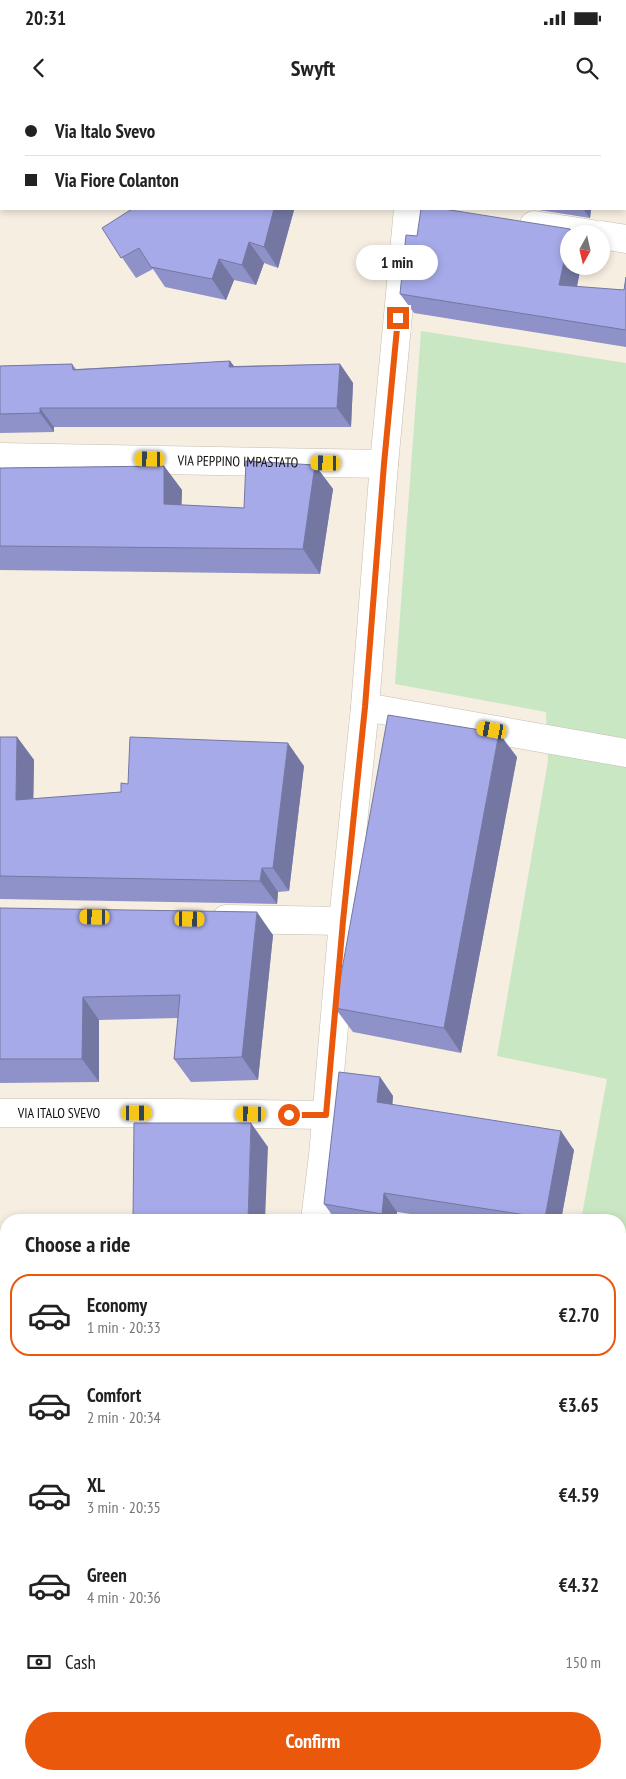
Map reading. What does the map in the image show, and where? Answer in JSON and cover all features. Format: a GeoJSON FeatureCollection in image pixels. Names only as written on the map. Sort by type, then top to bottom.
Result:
{"type":"FeatureCollection","features":[{"type":"Feature","properties":{"kind":"street"},"geometry":{"type":"LineString","coordinates":[[316,1214],[365,707],[384,464],[408,210]]}},
{"type":"Feature","properties":{"kind":"street"},"geometry":{"type":"LineString","coordinates":[[513,221],[560,229]]}},
{"type":"Feature","properties":{"kind":"street"},"geometry":{"type":"LineString","coordinates":[[610,236],[626,239]]}},
{"type":"Feature","properties":{"kind":"street","name":"VIA PEPPINO IMPASTATO"},"geometry":{"type":"LineString","coordinates":[[0,457],[384,464]]}},
{"type":"Feature","properties":{"kind":"street"},"geometry":{"type":"LineString","coordinates":[[365,707],[626,753]]}},
{"type":"Feature","properties":{"kind":"street"},"geometry":{"type":"LineString","coordinates":[[206,919],[343,921]]}},
{"type":"Feature","properties":{"kind":"street","name":"VIA ITALO SVEVO"},"geometry":{"type":"LineString","coordinates":[[0,1114],[176,1113],[326,1115]]}},
{"type":"Feature","properties":{"kind":"green space"},"geometry":{"type":"Polygon","coordinates":[[[421,331],[626,363],[626,1214],[582,1214],[607,1079],[497,1056],[548,761],[546,712],[395,684],[421,331]]]}},
{"type":"Feature","properties":{"kind":"building"},"geometry":{"type":"Polygon","coordinates":[[[130,210],[274,210],[264,247],[249,242],[242,265],[219,259],[212,279],[151,267],[139,248],[121,258],[102,228],[130,210]]]}},
{"type":"Feature","properties":{"kind":"building"},"geometry":{"type":"Polygon","coordinates":[[[421,210],[450,210],[560,227],[561,275],[559,285],[624,290],[626,277],[626,330],[400,294],[406,235],[417,236],[421,210]]]}},
{"type":"Feature","properties":{"kind":"building"},"geometry":{"type":"Polygon","coordinates":[[[230,361],[229,367],[340,364],[337,408],[40,408],[40,413],[0,414],[0,366],[72,364],[73,370],[230,361]]]}},
{"type":"Feature","properties":{"kind":"building"},"geometry":{"type":"Polygon","coordinates":[[[246,461],[315,465],[303,549],[0,546],[0,468],[164,466],[164,504],[244,508],[246,461]]]}},
{"type":"Feature","properties":{"kind":"building"},"geometry":{"type":"Polygon","coordinates":[[[388,715],[499,733],[444,1028],[335,1008],[388,715]]]}},
{"type":"Feature","properties":{"kind":"building"},"geometry":{"type":"Polygon","coordinates":[[[0,737],[17,737],[16,800],[121,792],[121,783],[128,784],[130,737],[288,743],[273,868],[262,868],[260,881],[0,876],[0,737]]]}},
{"type":"Feature","properties":{"kind":"building"},"geometry":{"type":"Polygon","coordinates":[[[0,908],[257,912],[242,1057],[174,1059],[180,995],[83,997],[82,1059],[0,1059],[0,908]]]}},
{"type":"Feature","properties":{"kind":"building"},"geometry":{"type":"Polygon","coordinates":[[[339,1072],[380,1077],[377,1102],[561,1131],[546,1214],[519,1214],[384,1193],[382,1214],[324,1204],[339,1072]]]}},
{"type":"Feature","properties":{"kind":"building"},"geometry":{"type":"Polygon","coordinates":[[[134,1123],[251,1123],[248,1214],[133,1214],[134,1123]]]}},
{"type":"Feature","properties":{"kind":"route"},"geometry":{"type":"LineString","coordinates":[[289,1115],[326,1115],[343,921],[365,707],[384,464],[398,318]]}}]}
